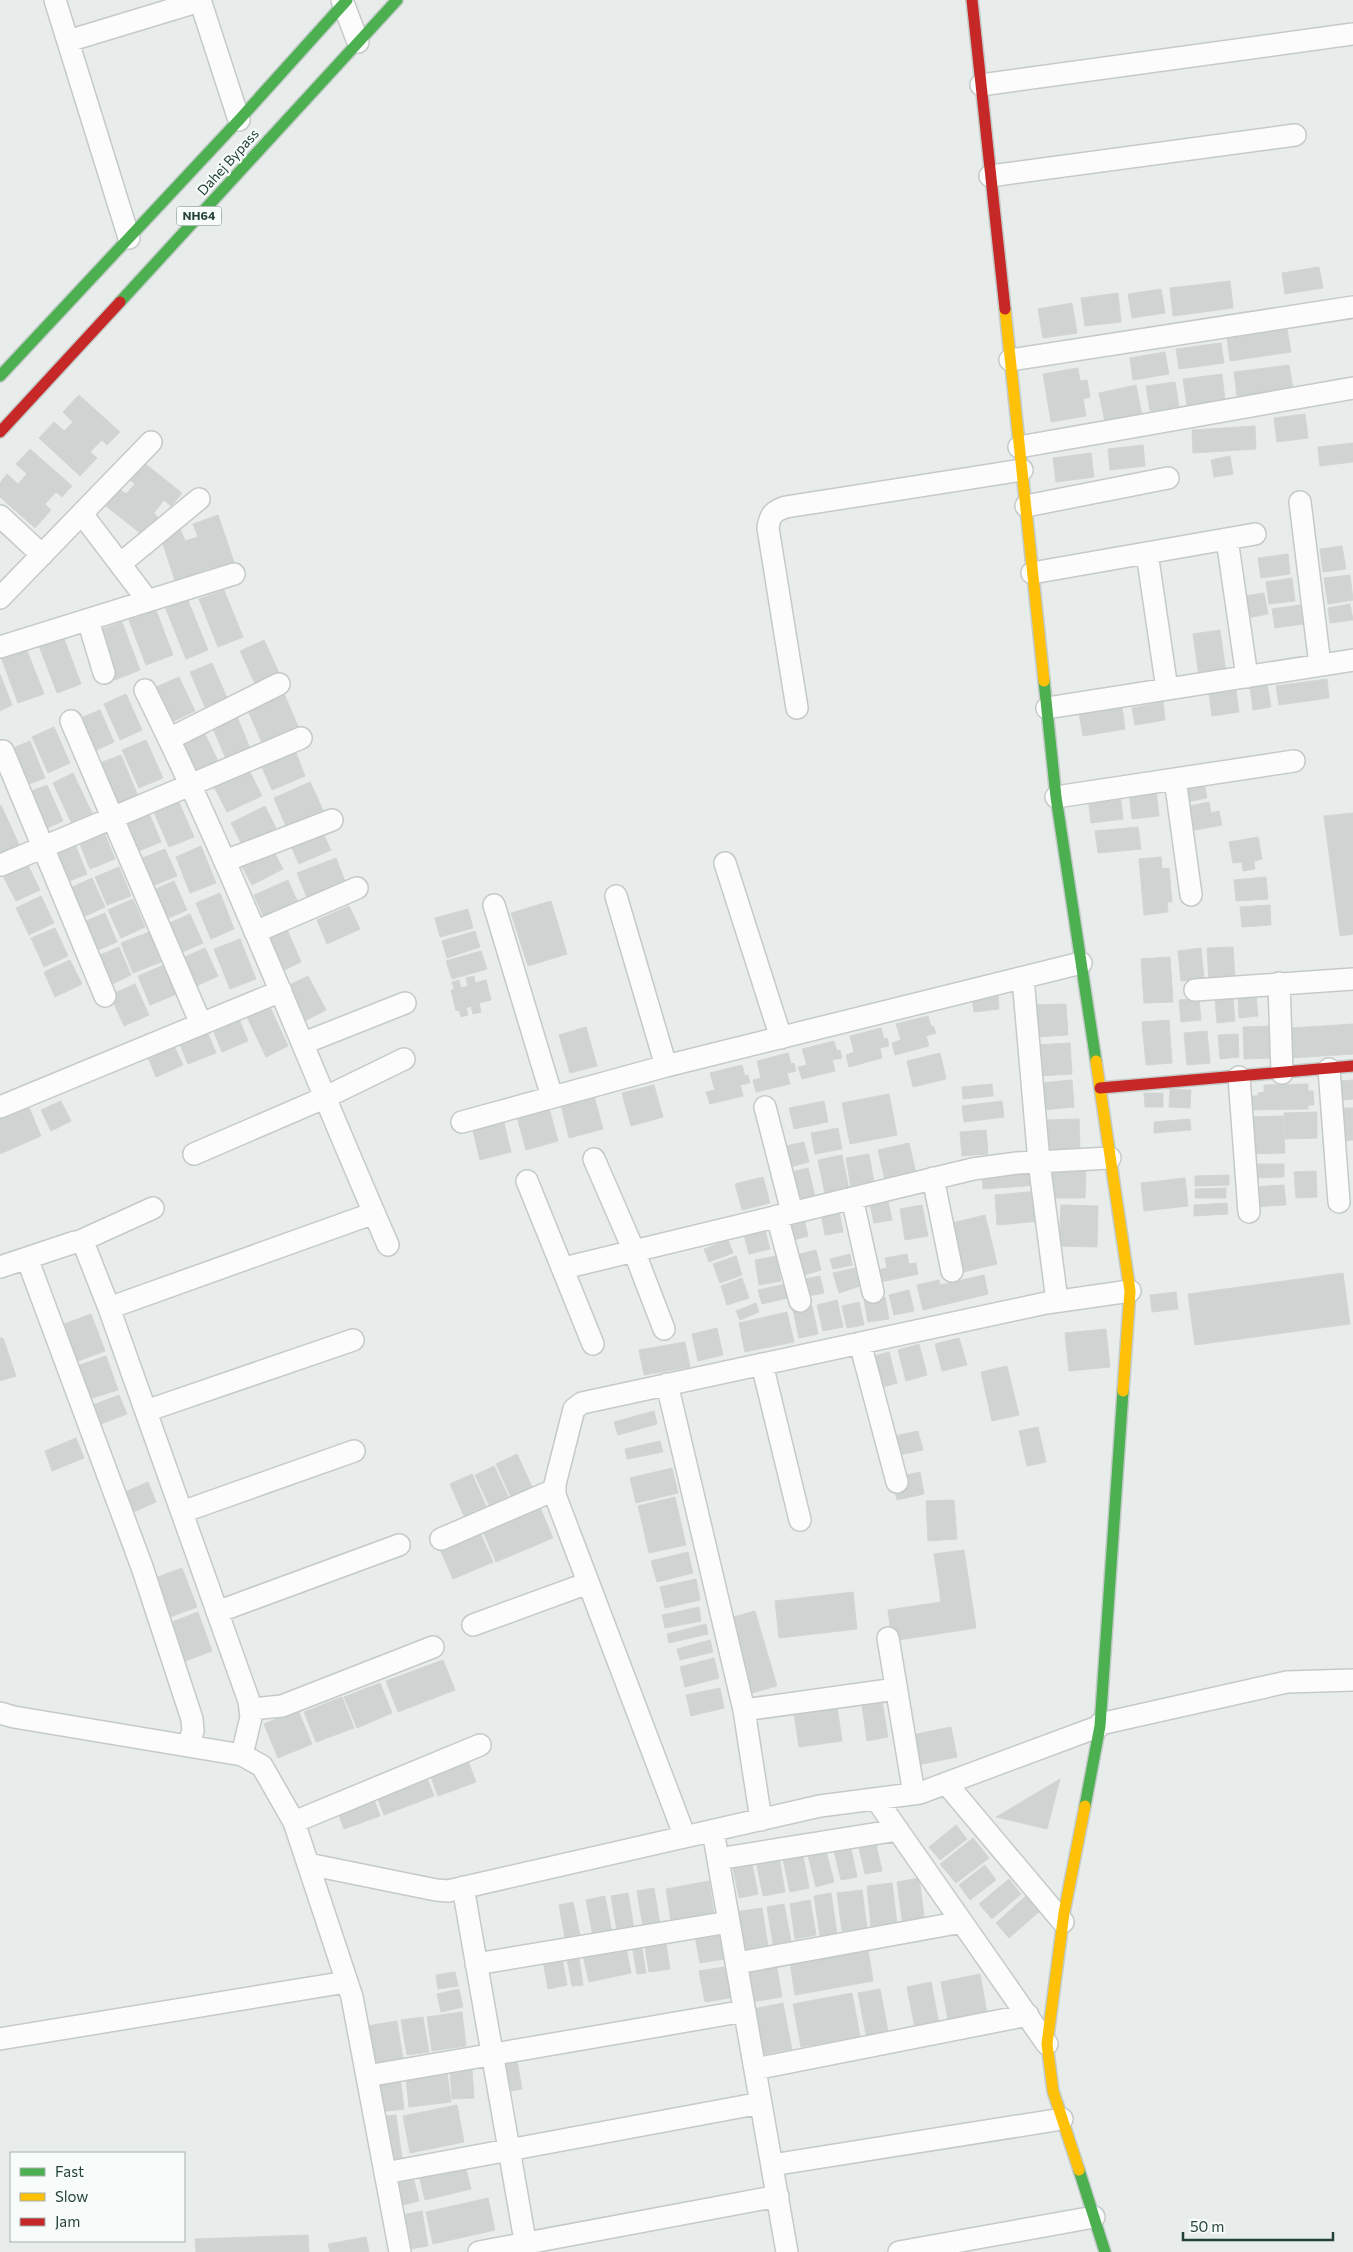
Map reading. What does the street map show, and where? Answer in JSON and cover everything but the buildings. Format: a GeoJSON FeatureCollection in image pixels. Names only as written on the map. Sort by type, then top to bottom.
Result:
{"type":"FeatureCollection","features":[{"type":"Feature","properties":{"kind":"main road","name":"Dahej Bypass"},"geometry":{"type":"LineString","coordinates":[[0,432],[397,0]]}},
{"type":"Feature","properties":{"kind":"main road"},"geometry":{"type":"LineString","coordinates":[[972,0],[1056,797],[1130,1291],[1100,1725],[1063,1922],[1047,2044],[1049,2071],[1062,2119],[1105,2252]]}},
{"type":"Feature","properties":{"kind":"main road","name":"Dahej Bypass"},"geometry":{"type":"LineString","coordinates":[[0,376],[239,120],[344,1]]}},
{"type":"Feature","properties":{"kind":"main road"},"geometry":{"type":"LineString","coordinates":[[1100,1088],[1353,1066]]}},
{"type":"Feature","properties":{"kind":"street"},"geometry":{"type":"LineString","coordinates":[[56,0],[128,238]]}},
{"type":"Feature","properties":{"kind":"street"},"geometry":{"type":"LineString","coordinates":[[68,41],[200,1],[239,120]]}},
{"type":"Feature","properties":{"kind":"street"},"geometry":{"type":"LineString","coordinates":[[344,1],[358,42]]}},
{"type":"Feature","properties":{"kind":"street"},"geometry":{"type":"LineString","coordinates":[[981,85],[1353,34]]}},
{"type":"Feature","properties":{"kind":"street"},"geometry":{"type":"LineString","coordinates":[[990,176],[1295,136]]}},
{"type":"Feature","properties":{"kind":"street"},"geometry":{"type":"LineString","coordinates":[[1010,360],[1353,307]]}},
{"type":"Feature","properties":{"kind":"street"},"geometry":{"type":"LineString","coordinates":[[1019,448],[1353,388]]}},
{"type":"Feature","properties":{"kind":"street"},"geometry":{"type":"LineString","coordinates":[[0,598],[151,442]]}},
{"type":"Feature","properties":{"kind":"street"},"geometry":{"type":"LineString","coordinates":[[797,708],[768,528],[769,519],[774,512],[786,507],[1022,470]]}},
{"type":"Feature","properties":{"kind":"street"},"geometry":{"type":"LineString","coordinates":[[1026,506],[1168,478]]}},
{"type":"Feature","properties":{"kind":"street"},"geometry":{"type":"LineString","coordinates":[[120,564],[199,499]]}},
{"type":"Feature","properties":{"kind":"street"},"geometry":{"type":"LineString","coordinates":[[1300,502],[1320,665]]}},
{"type":"Feature","properties":{"kind":"street"},"geometry":{"type":"LineString","coordinates":[[82,514],[148,601]]}},
{"type":"Feature","properties":{"kind":"street"},"geometry":{"type":"LineString","coordinates":[[0,516],[42,555]]}},
{"type":"Feature","properties":{"kind":"street"},"geometry":{"type":"LineString","coordinates":[[1032,573],[1255,534]]}},
{"type":"Feature","properties":{"kind":"street"},"geometry":{"type":"LineString","coordinates":[[1227,539],[1247,677]]}},
{"type":"Feature","properties":{"kind":"street"},"geometry":{"type":"LineString","coordinates":[[1147,553],[1167,689]]}},
{"type":"Feature","properties":{"kind":"street"},"geometry":{"type":"LineString","coordinates":[[2,645],[234,574]]}},
{"type":"Feature","properties":{"kind":"street"},"geometry":{"type":"LineString","coordinates":[[88,620],[104,673]]}},
{"type":"Feature","properties":{"kind":"street"},"geometry":{"type":"LineString","coordinates":[[1047,708],[1353,660]]}},
{"type":"Feature","properties":{"kind":"street"},"geometry":{"type":"LineString","coordinates":[[169,739],[279,684]]}},
{"type":"Feature","properties":{"kind":"street"},"geometry":{"type":"LineString","coordinates":[[145,690],[192,784],[304,1043],[388,1246]]}},
{"type":"Feature","properties":{"kind":"street"},"geometry":{"type":"LineString","coordinates":[[71,721],[201,1024]]}},
{"type":"Feature","properties":{"kind":"street"},"geometry":{"type":"LineString","coordinates":[[1,866],[301,738]]}},
{"type":"Feature","properties":{"kind":"street"},"geometry":{"type":"LineString","coordinates":[[3,751],[105,996]]}},
{"type":"Feature","properties":{"kind":"street"},"geometry":{"type":"LineString","coordinates":[[1056,797],[1294,761]]}},
{"type":"Feature","properties":{"kind":"street"},"geometry":{"type":"LineString","coordinates":[[1176,779],[1192,895]]}},
{"type":"Feature","properties":{"kind":"street"},"geometry":{"type":"LineString","coordinates":[[225,861],[332,820]]}},
{"type":"Feature","properties":{"kind":"street"},"geometry":{"type":"LineString","coordinates":[[725,863],[781,1038]]}},
{"type":"Feature","properties":{"kind":"street"},"geometry":{"type":"LineString","coordinates":[[255,932],[358,888]]}},
{"type":"Feature","properties":{"kind":"street"},"geometry":{"type":"LineString","coordinates":[[616,896],[666,1066]]}},
{"type":"Feature","properties":{"kind":"street"},"geometry":{"type":"LineString","coordinates":[[494,905],[552,1097]]}},
{"type":"Feature","properties":{"kind":"street"},"geometry":{"type":"LineString","coordinates":[[462,1122],[666,1066],[1081,963]]}},
{"type":"Feature","properties":{"kind":"street"},"geometry":{"type":"LineString","coordinates":[[1022,978],[1039,1162],[1057,1301]]}},
{"type":"Feature","properties":{"kind":"street"},"geometry":{"type":"LineString","coordinates":[[1195,990],[1353,979]]}},
{"type":"Feature","properties":{"kind":"street"},"geometry":{"type":"LineString","coordinates":[[1279,983],[1282,1073]]}},
{"type":"Feature","properties":{"kind":"street"},"geometry":{"type":"LineString","coordinates":[[0,1108],[281,991]]}},
{"type":"Feature","properties":{"kind":"street"},"geometry":{"type":"LineString","coordinates":[[304,1043],[405,1003]]}},
{"type":"Feature","properties":{"kind":"street"},"geometry":{"type":"LineString","coordinates":[[194,1154],[326,1097],[404,1059]]}},
{"type":"Feature","properties":{"kind":"street"},"geometry":{"type":"LineString","coordinates":[[1329,1069],[1339,1202]]}},
{"type":"Feature","properties":{"kind":"street"},"geometry":{"type":"LineString","coordinates":[[1239,1077],[1249,1212]]}},
{"type":"Feature","properties":{"kind":"street"},"geometry":{"type":"LineString","coordinates":[[765,1107],[800,1301]]}},
{"type":"Feature","properties":{"kind":"street"},"geometry":{"type":"LineString","coordinates":[[564,1268],[933,1178],[994,1165],[1110,1158]]}},
{"type":"Feature","properties":{"kind":"street"},"geometry":{"type":"LineString","coordinates":[[594,1159],[634,1251],[664,1329]]}},
{"type":"Feature","properties":{"kind":"street"},"geometry":{"type":"LineString","coordinates":[[933,1178],[952,1270]]}},
{"type":"Feature","properties":{"kind":"street"},"geometry":{"type":"LineString","coordinates":[[526,1181],[564,1268],[593,1344]]}},
{"type":"Feature","properties":{"kind":"street"},"geometry":{"type":"LineString","coordinates":[[852,1198],[873,1292]]}},
{"type":"Feature","properties":{"kind":"street"},"geometry":{"type":"LineString","coordinates":[[0,1267],[78,1242],[152,1208]]}},
{"type":"Feature","properties":{"kind":"street"},"geometry":{"type":"LineString","coordinates":[[109,1308],[374,1213]]}},
{"type":"Feature","properties":{"kind":"street"},"geometry":{"type":"LineString","coordinates":[[78,1242],[85,1247],[109,1308],[251,1709],[251,1717],[242,1754]]}},
{"type":"Feature","properties":{"kind":"street"},"geometry":{"type":"LineString","coordinates":[[27,1258],[142,1567],[192,1719],[193,1730],[188,1745]]}},
{"type":"Feature","properties":{"kind":"street"},"geometry":{"type":"LineString","coordinates":[[685,1838],[554,1490],[572,1414],[577,1405],[1057,1301],[1130,1291]]}},
{"type":"Feature","properties":{"kind":"street"},"geometry":{"type":"LineString","coordinates":[[146,1411],[353,1340]]}},
{"type":"Feature","properties":{"kind":"street"},"geometry":{"type":"LineString","coordinates":[[860,1343],[897,1482]]}},
{"type":"Feature","properties":{"kind":"street"},"geometry":{"type":"LineString","coordinates":[[762,1364],[800,1520]]}},
{"type":"Feature","properties":{"kind":"street"},"geometry":{"type":"LineString","coordinates":[[667,1384],[744,1710],[761,1820]]}},
{"type":"Feature","properties":{"kind":"street"},"geometry":{"type":"LineString","coordinates":[[182,1512],[354,1451]]}},
{"type":"Feature","properties":{"kind":"street"},"geometry":{"type":"LineString","coordinates":[[441,1539],[554,1490]]}},
{"type":"Feature","properties":{"kind":"street"},"geometry":{"type":"LineString","coordinates":[[217,1612],[399,1545]]}},
{"type":"Feature","properties":{"kind":"street"},"geometry":{"type":"LineString","coordinates":[[473,1625],[588,1583]]}},
{"type":"Feature","properties":{"kind":"street"},"geometry":{"type":"LineString","coordinates":[[888,1638],[914,1794]]}},
{"type":"Feature","properties":{"kind":"street"},"geometry":{"type":"LineString","coordinates":[[251,1709],[282,1706],[432,1647]]}},
{"type":"Feature","properties":{"kind":"street"},"geometry":{"type":"LineString","coordinates":[[308,1864],[448,1891],[820,1806],[914,1794],[1100,1725],[1287,1682],[1353,1680]]}},
{"type":"Feature","properties":{"kind":"street"},"geometry":{"type":"LineString","coordinates":[[744,1710],[896,1689]]}},
{"type":"Feature","properties":{"kind":"street"},"geometry":{"type":"LineString","coordinates":[[0,1713],[242,1754],[262,1766],[294,1822],[355,2010],[400,2252]]}},
{"type":"Feature","properties":{"kind":"street"},"geometry":{"type":"LineString","coordinates":[[294,1822],[480,1745]]}},
{"type":"Feature","properties":{"kind":"street"},"geometry":{"type":"LineString","coordinates":[[946,1783],[1063,1922]]}},
{"type":"Feature","properties":{"kind":"street"},"geometry":{"type":"LineString","coordinates":[[876,1799],[1047,2044]]}},
{"type":"Feature","properties":{"kind":"street"},"geometry":{"type":"LineString","coordinates":[[718,1859],[898,1830]]}},
{"type":"Feature","properties":{"kind":"street"},"geometry":{"type":"LineString","coordinates":[[713,1831],[788,2252]]}},
{"type":"Feature","properties":{"kind":"street"},"geometry":{"type":"LineString","coordinates":[[463,1887],[526,2248]]}},
{"type":"Feature","properties":{"kind":"street"},"geometry":{"type":"LineString","coordinates":[[476,1964],[730,1922]]}},
{"type":"Feature","properties":{"kind":"street"},"geometry":{"type":"LineString","coordinates":[[737,1963],[962,1922]]}},
{"type":"Feature","properties":{"kind":"street"},"geometry":{"type":"LineString","coordinates":[[0,2039],[346,1982]]}},
{"type":"Feature","properties":{"kind":"street"},"geometry":{"type":"LineString","coordinates":[[367,2076],[745,2011]]}},
{"type":"Feature","properties":{"kind":"street"},"geometry":{"type":"LineString","coordinates":[[755,2068],[1028,2015]]}},
{"type":"Feature","properties":{"kind":"street"},"geometry":{"type":"LineString","coordinates":[[385,2173],[761,2103]]}},
{"type":"Feature","properties":{"kind":"street"},"geometry":{"type":"LineString","coordinates":[[772,2164],[1062,2119]]}},
{"type":"Feature","properties":{"kind":"street"},"geometry":{"type":"LineString","coordinates":[[479,2252],[526,2248],[778,2196]]}},
{"type":"Feature","properties":{"kind":"street"},"geometry":{"type":"LineString","coordinates":[[898,2252],[1094,2217]]}},
{"type":"Feature","properties":{"kind":"traffic: fast"},"geometry":{"type":"LineString","coordinates":[[0,376],[239,120],[347,0]]}},
{"type":"Feature","properties":{"kind":"traffic: fast"},"geometry":{"type":"LineString","coordinates":[[120,302],[397,0]]}},
{"type":"Feature","properties":{"kind":"traffic: fast"},"geometry":{"type":"LineString","coordinates":[[1044,681],[1056,797],[1096,1061]]}},
{"type":"Feature","properties":{"kind":"traffic: fast"},"geometry":{"type":"LineString","coordinates":[[1085,1806],[1100,1726],[1123,1391]]}},
{"type":"Feature","properties":{"kind":"traffic: fast"},"geometry":{"type":"LineString","coordinates":[[1079,2170],[1105,2252]]}},
{"type":"Feature","properties":{"kind":"traffic: slow"},"geometry":{"type":"LineString","coordinates":[[1005,309],[1044,681]]}},
{"type":"Feature","properties":{"kind":"traffic: slow"},"geometry":{"type":"LineString","coordinates":[[1096,1061],[1130,1291],[1123,1391]]}},
{"type":"Feature","properties":{"kind":"traffic: slow"},"geometry":{"type":"LineString","coordinates":[[1079,2170],[1053,2091],[1047,2044],[1064,1913],[1085,1806]]}},
{"type":"Feature","properties":{"kind":"traffic: jam"},"geometry":{"type":"LineString","coordinates":[[972,0],[1005,309]]}},
{"type":"Feature","properties":{"kind":"traffic: jam"},"geometry":{"type":"LineString","coordinates":[[0,432],[120,302]]}},
{"type":"Feature","properties":{"kind":"traffic: jam"},"geometry":{"type":"LineString","coordinates":[[1100,1088],[1353,1066]]}}]}
